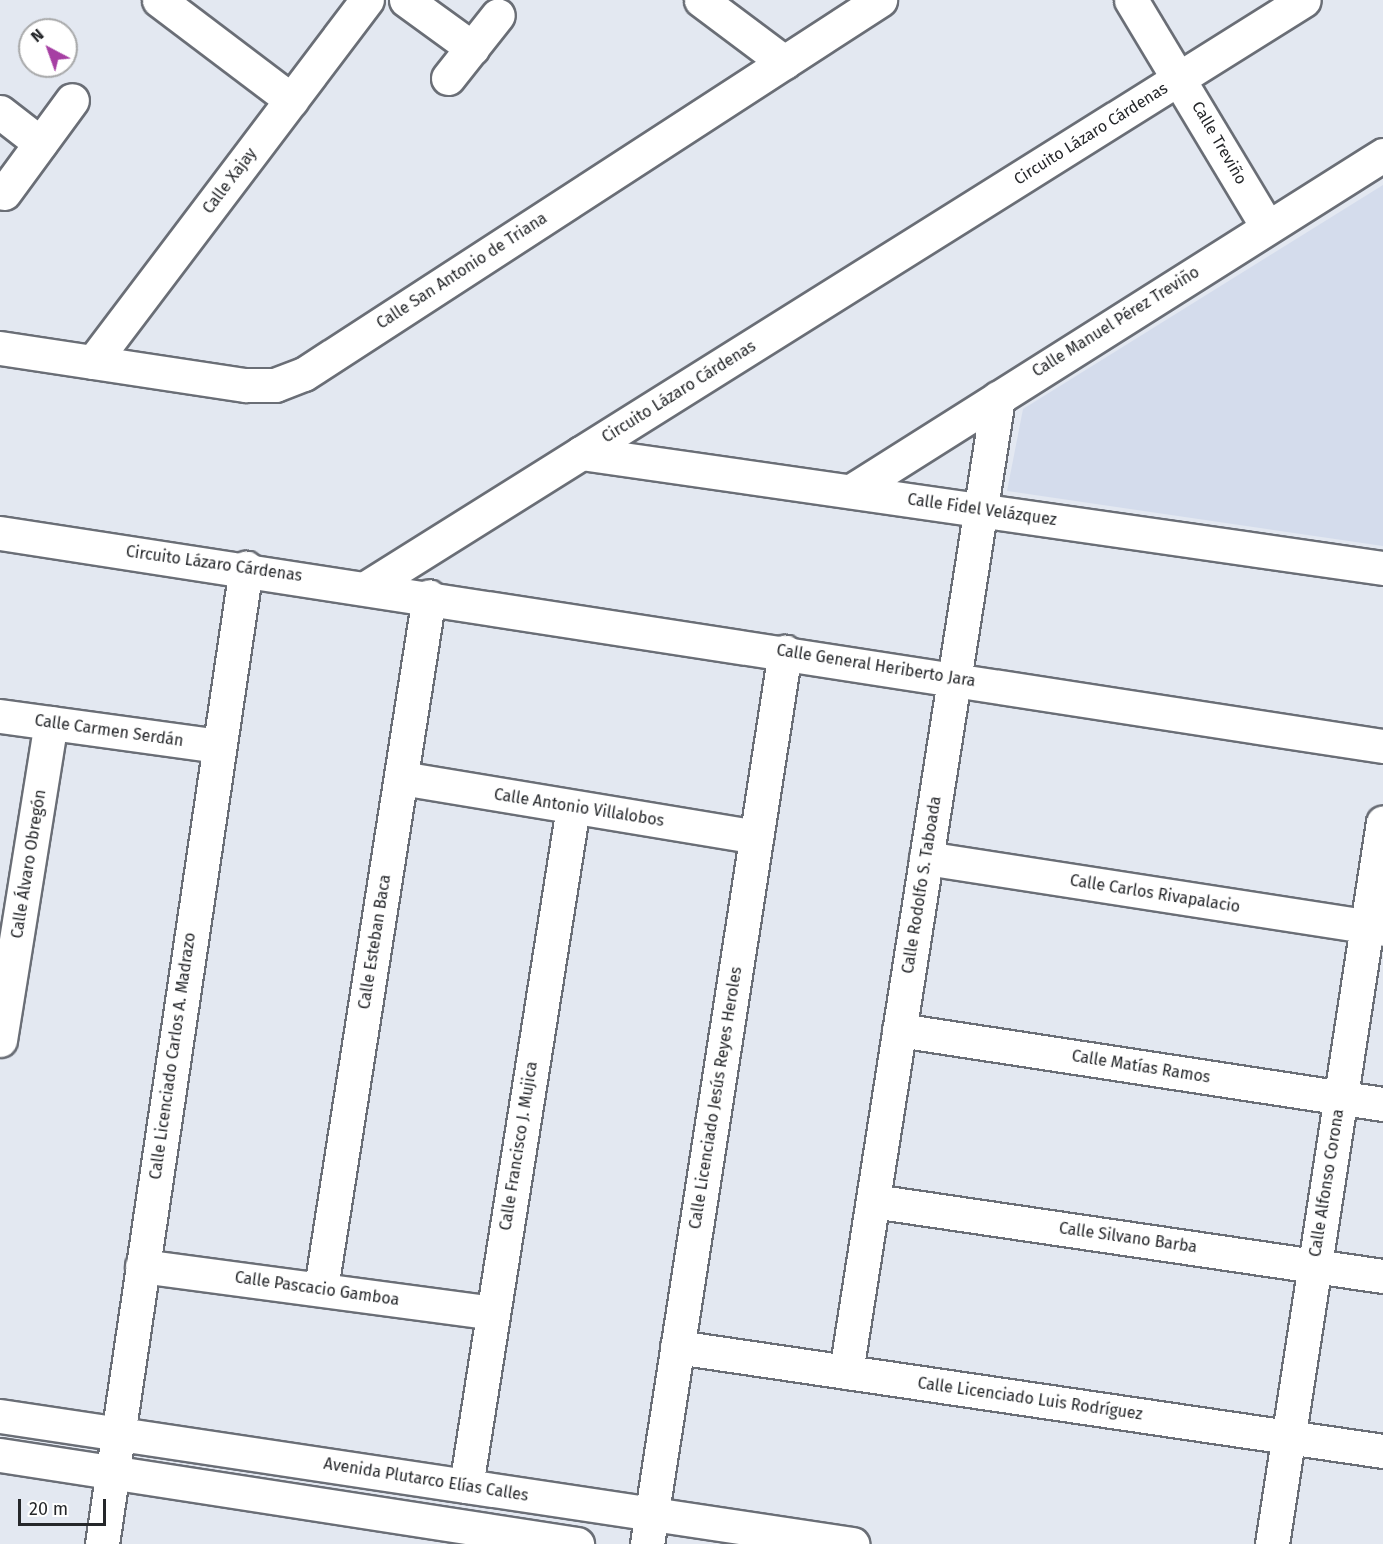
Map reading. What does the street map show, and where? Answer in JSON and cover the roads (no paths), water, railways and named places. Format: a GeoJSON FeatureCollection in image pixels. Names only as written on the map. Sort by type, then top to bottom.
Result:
{"type":"FeatureCollection","features":[{"type":"Feature","properties":{"kind":"street"},"geometry":{"type":"LineString","coordinates":[[159,0],[291,100]]}},
{"type":"Feature","properties":{"kind":"street","name":"Calle Xajay"},"geometry":{"type":"LineString","coordinates":[[93,362],[367,0]]}},
{"type":"Feature","properties":{"kind":"street"},"geometry":{"type":"LineString","coordinates":[[406,0],[472,48]]}},
{"type":"Feature","properties":{"kind":"street"},"geometry":{"type":"LineString","coordinates":[[702,0],[784,62]]}},
{"type":"Feature","properties":{"kind":"street","name":"Calle San Antonio de Triana"},"geometry":{"type":"LineString","coordinates":[[0,348],[246,386],[274,385],[303,374],[880,0]]}},
{"type":"Feature","properties":{"kind":"street","name":"Calle Treviño"},"geometry":{"type":"LineString","coordinates":[[1131,0],[1181,78],[1268,226]]}},
{"type":"Feature","properties":{"kind":"street","name":"Circuito Lázaro Cárdenas"},"geometry":{"type":"LineString","coordinates":[[0,532],[369,586],[1304,0]]}},
{"type":"Feature","properties":{"kind":"street"},"geometry":{"type":"LineString","coordinates":[[448,78],[498,15]]}},
{"type":"Feature","properties":{"kind":"street"},"geometry":{"type":"LineString","coordinates":[[4,193],[72,100]]}},
{"type":"Feature","properties":{"kind":"street"},"geometry":{"type":"LineString","coordinates":[[0,112],[40,143]]}},
{"type":"Feature","properties":{"kind":"street","name":"Calle Manuel Pérez Treviño"},"geometry":{"type":"LineString","coordinates":[[851,491],[1383,155]]}},
{"type":"Feature","properties":{"kind":"street","name":"Calle Rodolfo S. Taboada"},"geometry":{"type":"LineString","coordinates":[[846,1372],[998,398]]}},
{"type":"Feature","properties":{"kind":"street","name":"Calle Fidel Velázquez"},"geometry":{"type":"LineString","coordinates":[[581,453],[1383,568]]}},
{"type":"Feature","properties":{"kind":"street","name":"Calle Licenciado Carlos A. Madrazo"},"geometry":{"type":"LineString","coordinates":[[102,1544],[246,568]]}},
{"type":"Feature","properties":{"kind":"street","name":"Calle General Heriberto Jara"},"geometry":{"type":"LineString","coordinates":[[369,586],[1383,746]]}},
{"type":"Feature","properties":{"kind":"street","name":"Calle Esteban Baca"},"geometry":{"type":"LineString","coordinates":[[321,1288],[429,596]]}},
{"type":"Feature","properties":{"kind":"street","name":"Calle Licenciado Jesús Reyes Heroles"},"geometry":{"type":"LineString","coordinates":[[649,1529],[785,652]]}},
{"type":"Feature","properties":{"kind":"street","name":"Calle Carmen Serdán"},"geometry":{"type":"LineString","coordinates":[[0,716],[218,746]]}},
{"type":"Feature","properties":{"kind":"street","name":"Calle Álvaro Obregón"},"geometry":{"type":"LineString","coordinates":[[0,1040],[51,723]]}},
{"type":"Feature","properties":{"kind":"street","name":"Calle Antonio Villalobos"},"geometry":{"type":"LineString","coordinates":[[401,778],[756,837]]}},
{"type":"Feature","properties":{"kind":"street","name":"Calle Francisco J. Mujica"},"geometry":{"type":"LineString","coordinates":[[466,1486],[573,807]]}},
{"type":"Feature","properties":{"kind":"street","name":"Calle Alfonso Corona"},"geometry":{"type":"LineString","coordinates":[[1272,1544],[1340,1098],[1375,928],[1383,822]]}},
{"type":"Feature","properties":{"kind":"street","name":"Calle Carlos Rivapalacio"},"geometry":{"type":"LineString","coordinates":[[926,858],[1375,928]]}},
{"type":"Feature","properties":{"kind":"street","name":"Calle Matías Ramos"},"geometry":{"type":"LineString","coordinates":[[899,1030],[1383,1104]]}},
{"type":"Feature","properties":{"kind":"street","name":"Calle Silvano Barba"},"geometry":{"type":"LineString","coordinates":[[873,1201],[1383,1276]]}},
{"type":"Feature","properties":{"kind":"street","name":"Calle Pascacio Gamboa"},"geometry":{"type":"LineString","coordinates":[[142,1266],[321,1288],[493,1314]]}},
{"type":"Feature","properties":{"kind":"street","name":"Calle Licenciado Luis Rodríguez"},"geometry":{"type":"LineString","coordinates":[[677,1347],[1383,1451]]}},
{"type":"Feature","properties":{"kind":"street","name":"Avenida Plutarco Elías Calles"},"geometry":{"type":"LineString","coordinates":[[0,1416],[466,1486],[649,1529],[852,1544]]}},
{"type":"Feature","properties":{"kind":"street"},"geometry":{"type":"LineString","coordinates":[[0,1455],[577,1544]]}}]}
